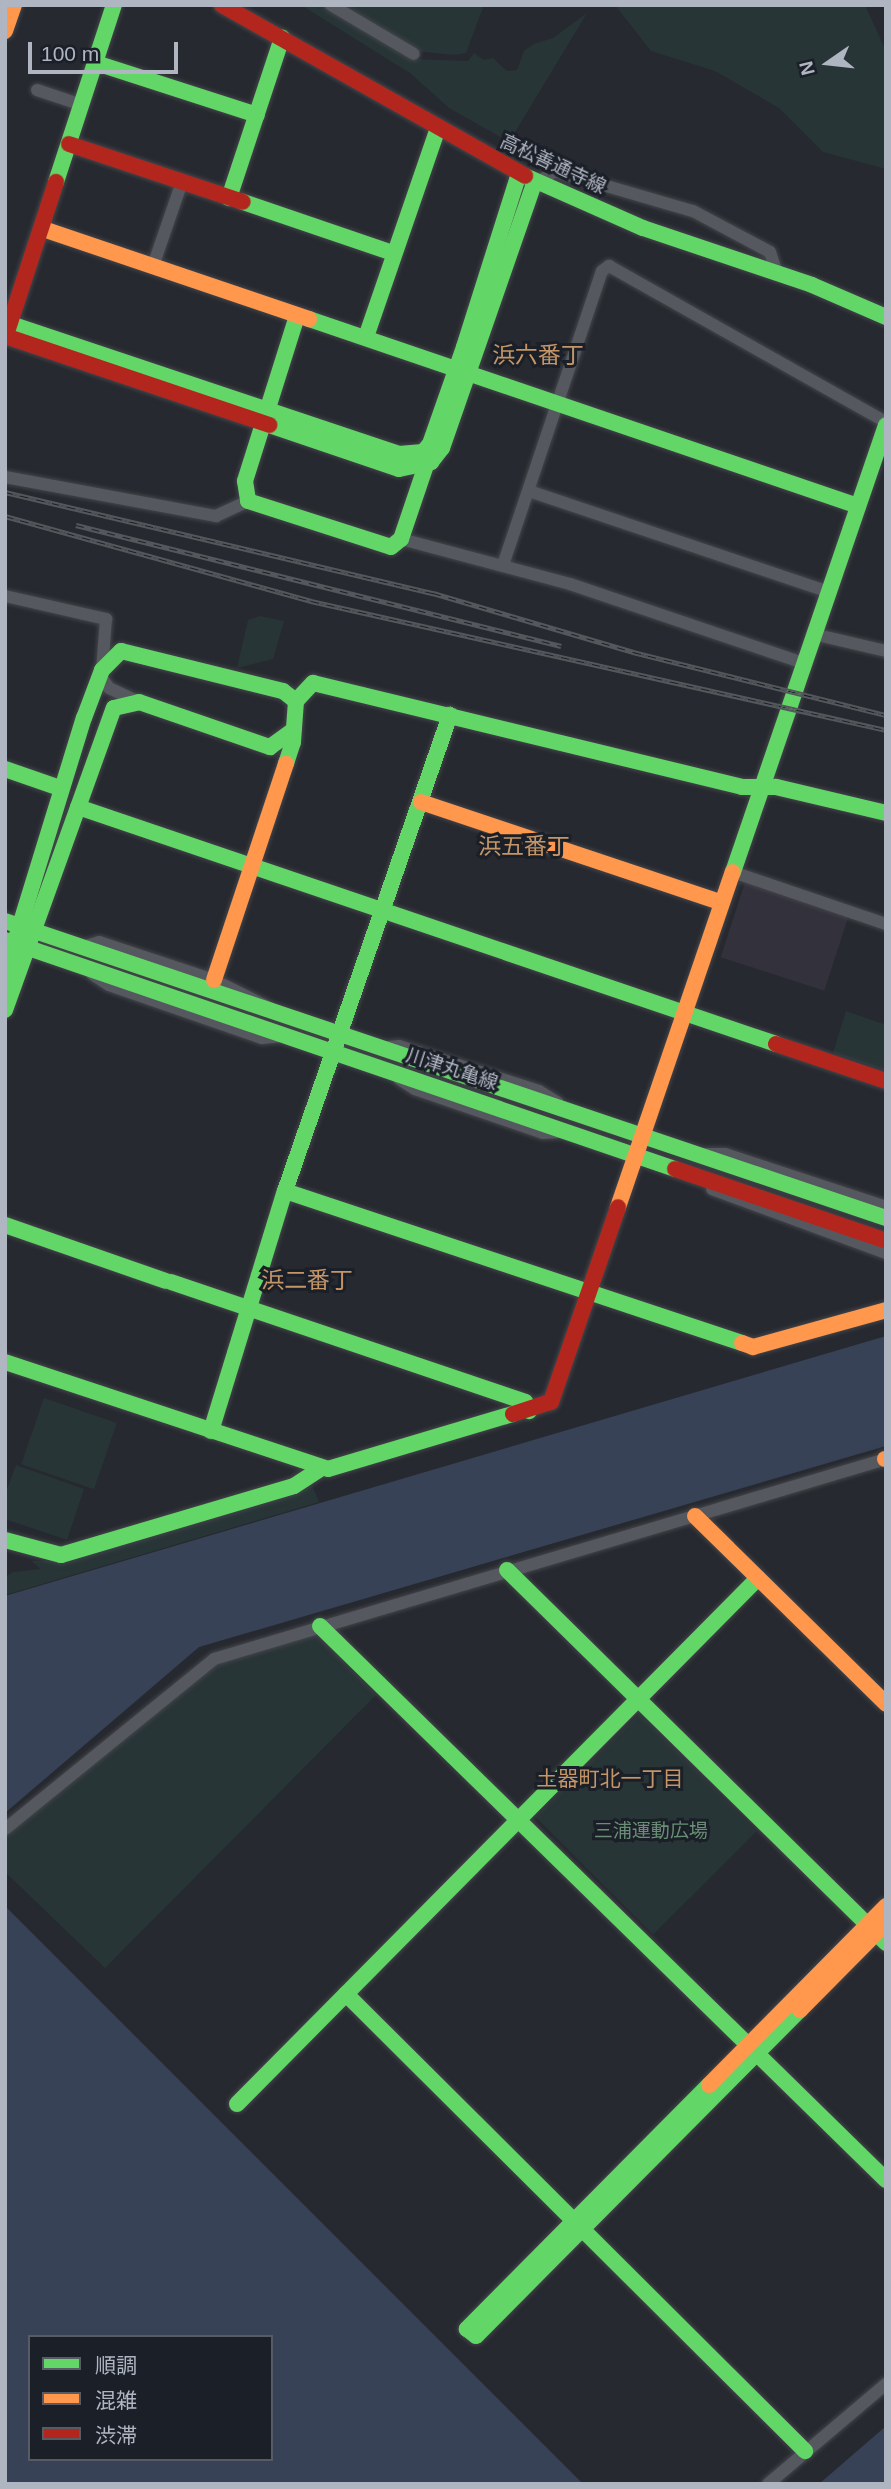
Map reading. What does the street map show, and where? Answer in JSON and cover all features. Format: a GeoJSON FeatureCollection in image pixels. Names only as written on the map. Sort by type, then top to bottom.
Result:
{"type":"FeatureCollection","features":[{"type":"Feature","properties":{"kind":"street"},"geometry":{"type":"LineString","coordinates":[[5,31],[14,5]]}},
{"type":"Feature","properties":{"kind":"street"},"geometry":{"type":"LineString","coordinates":[[114,5],[43,229],[6,331],[265,418],[424,459]]}},
{"type":"Feature","properties":{"kind":"street","name":"高松善通寺線"},"geometry":{"type":"LineString","coordinates":[[222,5],[519,174],[643,228],[777,273],[886,317]]}},
{"type":"Feature","properties":{"kind":"street"},"geometry":{"type":"LineString","coordinates":[[331,5],[414,54]]}},
{"type":"Feature","properties":{"kind":"street"},"geometry":{"type":"LineString","coordinates":[[229,198],[282,38]]}},
{"type":"Feature","properties":{"kind":"street"},"geometry":{"type":"LineString","coordinates":[[96,63],[257,115]]}},
{"type":"Feature","properties":{"kind":"street"},"geometry":{"type":"LineString","coordinates":[[37,90],[82,105]]}},
{"type":"Feature","properties":{"kind":"street"},"geometry":{"type":"LineString","coordinates":[[366,337],[438,128]]}},
{"type":"Feature","properties":{"kind":"street"},"geometry":{"type":"LineString","coordinates":[[69,144],[393,253]]}},
{"type":"Feature","properties":{"kind":"street"},"geometry":{"type":"LineString","coordinates":[[462,371],[536,181],[555,171],[693,211],[770,252],[777,273]]}},
{"type":"Feature","properties":{"kind":"street"},"geometry":{"type":"LineString","coordinates":[[401,539],[424,459],[442,448],[519,174]]}},
{"type":"Feature","properties":{"kind":"street"},"geometry":{"type":"LineString","coordinates":[[153,266],[182,182]]}},
{"type":"Feature","properties":{"kind":"street"},"geometry":{"type":"LineString","coordinates":[[43,229],[858,506]]}},
{"type":"Feature","properties":{"kind":"street"},"geometry":{"type":"LineString","coordinates":[[5,1541],[57,1556],[294,1486],[312,1479],[322,1468],[544,1407],[558,1393],[639,1144],[886,424],[609,265],[602,271],[503,565]]}},
{"type":"Feature","properties":{"kind":"street"},"geometry":{"type":"LineString","coordinates":[[248,501],[244,485],[297,316]]}},
{"type":"Feature","properties":{"kind":"street"},"geometry":{"type":"LineString","coordinates":[[5,477],[216,516],[248,501],[384,548],[401,539],[503,565],[803,663]]}},
{"type":"Feature","properties":{"kind":"street"},"geometry":{"type":"LineString","coordinates":[[528,491],[829,592]]}},
{"type":"Feature","properties":{"kind":"street"},"geometry":{"type":"LineString","coordinates":[[5,596],[106,619],[102,673],[109,688],[139,702],[270,747],[282,767]]}},
{"type":"Feature","properties":{"kind":"street"},"geometry":{"type":"LineString","coordinates":[[813,634],[886,651]]}},
{"type":"Feature","properties":{"kind":"street"},"geometry":{"type":"LineString","coordinates":[[5,1010],[16,943],[11,923],[102,673],[115,652],[134,652],[283,691],[296,701]]}},
{"type":"Feature","properties":{"kind":"street"},"geometry":{"type":"LineString","coordinates":[[296,701],[305,696],[313,683],[742,787],[763,786],[886,813]]}},
{"type":"Feature","properties":{"kind":"street"},"geometry":{"type":"LineString","coordinates":[[214,980],[282,767],[293,742],[296,701]]}},
{"type":"Feature","properties":{"kind":"street"},"geometry":{"type":"LineString","coordinates":[[5,974],[16,943],[34,932],[108,716],[121,704],[139,702]]}},
{"type":"Feature","properties":{"kind":"street"},"geometry":{"type":"LineString","coordinates":[[211,1431],[246,1308],[450,715]]}},
{"type":"Feature","properties":{"kind":"street"},"geometry":{"type":"LineString","coordinates":[[270,747],[293,730]]}},
{"type":"Feature","properties":{"kind":"street"},"geometry":{"type":"LineString","coordinates":[[5,769],[60,788]]}},
{"type":"Feature","properties":{"kind":"street"},"geometry":{"type":"LineString","coordinates":[[421,802],[722,903]]}},
{"type":"Feature","properties":{"kind":"street"},"geometry":{"type":"LineString","coordinates":[[78,807],[384,913],[886,1081]]}},
{"type":"Feature","properties":{"kind":"street"},"geometry":{"type":"LineString","coordinates":[[733,872],[886,924]]}},
{"type":"Feature","properties":{"kind":"street","name":"川津丸亀線"},"geometry":{"type":"LineString","coordinates":[[11,923],[380,1048],[579,1124],[639,1144],[693,1154],[886,1218]]}},
{"type":"Feature","properties":{"kind":"street"},"geometry":{"type":"LineString","coordinates":[[82,947],[99,942],[214,980],[258,998],[281,1016]]}},
{"type":"Feature","properties":{"kind":"street","name":"川津丸亀線"},"geometry":{"type":"LineString","coordinates":[[16,943],[384,1069],[579,1124]]}},
{"type":"Feature","properties":{"kind":"street","name":"川津丸亀線"},"geometry":{"type":"LineString","coordinates":[[639,1144],[690,1171],[886,1241]]}},
{"type":"Feature","properties":{"kind":"street"},"geometry":{"type":"LineString","coordinates":[[693,1154],[725,1154],[886,1207]]}},
{"type":"Feature","properties":{"kind":"street"},"geometry":{"type":"LineString","coordinates":[[690,1171],[710,1188],[886,1253]]}},
{"type":"Feature","properties":{"kind":"street"},"geometry":{"type":"LineString","coordinates":[[285,1192],[753,1348],[886,1310]]}},
{"type":"Feature","properties":{"kind":"street"},"geometry":{"type":"LineString","coordinates":[[5,1225],[524,1402],[529,1411]]}},
{"type":"Feature","properties":{"kind":"street"},"geometry":{"type":"LineString","coordinates":[[5,1362],[322,1468]]}},
{"type":"Feature","properties":{"kind":"street"},"geometry":{"type":"LineString","coordinates":[[5,1829],[214,1660],[507,1570],[886,1459]]}},
{"type":"Feature","properties":{"kind":"street"},"geometry":{"type":"LineString","coordinates":[[695,1516],[886,1704]]}},
{"type":"Feature","properties":{"kind":"street"},"geometry":{"type":"LineString","coordinates":[[507,1570],[879,1931]]}},
{"type":"Feature","properties":{"kind":"street"},"geometry":{"type":"LineString","coordinates":[[237,2104],[758,1578]]}},
{"type":"Feature","properties":{"kind":"street"},"geometry":{"type":"LineString","coordinates":[[320,1626],[886,2180]]}},
{"type":"Feature","properties":{"kind":"street"},"geometry":{"type":"LineString","coordinates":[[578,2225],[467,2329],[476,2336],[578,2225],[751,2050],[879,1931],[886,1906]]}},
{"type":"Feature","properties":{"kind":"street"},"geometry":{"type":"LineString","coordinates":[[346,1994],[805,2451]]}},
{"type":"Feature","properties":{"kind":"street"},"geometry":{"type":"LineString","coordinates":[[768,2484],[886,2384]]}},
{"type":"Feature","properties":{"kind":"shaded area"},"geometry":{"type":"Polygon","coordinates":[[[745,882],[849,916],[824,991],[721,957],[745,882]]]}},
{"type":"Feature","properties":{"kind":"green space"},"geometry":{"type":"Polygon","coordinates":[[[301,5],[324,5],[416,59],[468,61],[474,53],[484,60],[493,58],[507,71],[517,70],[524,51],[534,44],[553,38],[587,13],[509,142],[449,108],[410,73],[301,5]]]}},
{"type":"Feature","properties":{"kind":"green space"},"geometry":{"type":"Polygon","coordinates":[[[335,5],[484,5],[466,53],[454,55],[414,51],[335,5]]]}},
{"type":"Feature","properties":{"kind":"green space"},"geometry":{"type":"Polygon","coordinates":[[[615,5],[865,5],[886,51],[886,169],[823,152],[779,108],[715,71],[651,51],[615,5]]]}},
{"type":"Feature","properties":{"kind":"green space"},"geometry":{"type":"Polygon","coordinates":[[[260,616],[284,621],[273,659],[237,668],[248,620],[260,616]]]}},
{"type":"Feature","properties":{"kind":"green space"},"geometry":{"type":"Polygon","coordinates":[[[846,1011],[886,1025],[886,1071],[833,1053],[846,1011]]]}},
{"type":"Feature","properties":{"kind":"green space"},"geometry":{"type":"Polygon","coordinates":[[[44,1398],[117,1423],[94,1489],[21,1464],[44,1398]]]}},
{"type":"Feature","properties":{"kind":"green space"},"geometry":{"type":"Polygon","coordinates":[[[16,1465],[84,1489],[67,1540],[5,1519],[5,1495],[16,1465]]]}},
{"type":"Feature","properties":{"kind":"green space"},"geometry":{"type":"Polygon","coordinates":[[[312,1485],[319,1502],[5,1595],[5,1577],[13,1572],[41,1569],[31,1561],[60,1561],[312,1485]]]}},
{"type":"Feature","properties":{"kind":"green space"},"geometry":{"type":"Polygon","coordinates":[[[317,1634],[376,1695],[105,1968],[5,1872],[5,1833],[216,1664],[317,1634]]]}},
{"type":"Feature","properties":{"kind":"green space","name":"三浦運動広場"},"geometry":{"type":"Polygon","coordinates":[[[639,1714],[756,1831],[653,1935],[536,1817],[639,1714]]]}},
{"type":"Feature","properties":{"kind":"water"},"geometry":{"type":"Polygon","coordinates":[[[886,1336],[886,1446],[199,1647],[5,1813],[5,1596],[886,1336]]]}},
{"type":"Feature","properties":{"kind":"water"},"geometry":{"type":"Polygon","coordinates":[[[5,1906],[583,2484],[5,2484],[5,1906]]]}},
{"type":"Feature","properties":{"kind":"water"},"geometry":{"type":"Polygon","coordinates":[[[886,2426],[886,2484],[819,2484],[886,2426]]]}},
{"type":"Feature","properties":{"kind":"railway"},"geometry":{"type":"LineString","coordinates":[[5,492],[433,593],[633,652],[886,715]]}},
{"type":"Feature","properties":{"kind":"railway"},"geometry":{"type":"LineString","coordinates":[[5,516],[311,601],[886,730]]}},
{"type":"Feature","properties":{"kind":"railway"},"geometry":{"type":"LineString","coordinates":[[76,525],[561,646]]}},
{"type":"Feature","properties":{"kind":"traffic: fast"},"geometry":{"type":"LineString","coordinates":[[56,182],[114,5]]}},
{"type":"Feature","properties":{"kind":"traffic: fast"},"geometry":{"type":"LineString","coordinates":[[229,198],[282,38]]}},
{"type":"Feature","properties":{"kind":"traffic: fast"},"geometry":{"type":"LineString","coordinates":[[96,63],[257,115]]}},
{"type":"Feature","properties":{"kind":"traffic: fast"},"geometry":{"type":"LineString","coordinates":[[366,337],[438,128]]}},
{"type":"Feature","properties":{"kind":"traffic: fast"},"geometry":{"type":"LineString","coordinates":[[5,322],[399,454],[423,452],[430,444],[464,347],[519,174]]}},
{"type":"Feature","properties":{"kind":"traffic: fast"},"geometry":{"type":"LineString","coordinates":[[525,176],[643,228],[812,285],[886,317]]}},
{"type":"Feature","properties":{"kind":"traffic: fast"},"geometry":{"type":"LineString","coordinates":[[269,425],[399,469],[431,462],[442,448],[535,181]]}},
{"type":"Feature","properties":{"kind":"traffic: fast"},"geometry":{"type":"LineString","coordinates":[[243,202],[393,253]]}},
{"type":"Feature","properties":{"kind":"traffic: fast"},"geometry":{"type":"LineString","coordinates":[[297,316],[245,481],[248,501],[391,547],[401,539],[426,465],[424,458]]}},
{"type":"Feature","properties":{"kind":"traffic: fast"},"geometry":{"type":"LineString","coordinates":[[309,319],[858,506]]}},
{"type":"Feature","properties":{"kind":"traffic: fast"},"geometry":{"type":"LineString","coordinates":[[733,872],[886,425]]}},
{"type":"Feature","properties":{"kind":"traffic: fast"},"geometry":{"type":"LineString","coordinates":[[5,974],[84,718],[102,670],[121,651],[283,691],[296,701],[293,742],[286,764]]}},
{"type":"Feature","properties":{"kind":"traffic: fast"},"geometry":{"type":"LineString","coordinates":[[296,701],[313,683],[742,787],[776,787],[886,813]]}},
{"type":"Feature","properties":{"kind":"traffic: fast"},"geometry":{"type":"LineString","coordinates":[[5,1010],[114,708],[139,702],[270,747],[293,730]]}},
{"type":"Feature","properties":{"kind":"traffic: fast"},"geometry":{"type":"LineString","coordinates":[[211,1431],[285,1191],[450,715]]}},
{"type":"Feature","properties":{"kind":"traffic: fast"},"geometry":{"type":"LineString","coordinates":[[5,769],[60,788]]}},
{"type":"Feature","properties":{"kind":"traffic: fast"},"geometry":{"type":"LineString","coordinates":[[78,807],[776,1044]]}},
{"type":"Feature","properties":{"kind":"traffic: fast"},"geometry":{"type":"LineString","coordinates":[[5,921],[886,1218]]}},
{"type":"Feature","properties":{"kind":"traffic: fast"},"geometry":{"type":"LineString","coordinates":[[5,940],[675,1169]]}},
{"type":"Feature","properties":{"kind":"traffic: fast"},"geometry":{"type":"LineString","coordinates":[[285,1191],[742,1343]]}},
{"type":"Feature","properties":{"kind":"traffic: fast"},"geometry":{"type":"LineString","coordinates":[[5,1225],[166,1281]]}},
{"type":"Feature","properties":{"kind":"traffic: fast"},"geometry":{"type":"LineString","coordinates":[[171,1282],[525,1402],[529,1411]]}},
{"type":"Feature","properties":{"kind":"traffic: fast"},"geometry":{"type":"LineString","coordinates":[[5,1362],[328,1469],[513,1414]]}},
{"type":"Feature","properties":{"kind":"traffic: fast"},"geometry":{"type":"LineString","coordinates":[[5,1540],[61,1555],[294,1486],[322,1468]]}},
{"type":"Feature","properties":{"kind":"traffic: fast"},"geometry":{"type":"LineString","coordinates":[[507,1570],[886,1943]]}},
{"type":"Feature","properties":{"kind":"traffic: fast"},"geometry":{"type":"LineString","coordinates":[[237,2104],[758,1578]]}},
{"type":"Feature","properties":{"kind":"traffic: fast"},"geometry":{"type":"LineString","coordinates":[[320,1626],[886,2180]]}},
{"type":"Feature","properties":{"kind":"traffic: fast"},"geometry":{"type":"LineString","coordinates":[[346,1994],[805,2451]]}},
{"type":"Feature","properties":{"kind":"traffic: fast"},"geometry":{"type":"LineString","coordinates":[[709,2085],[467,2329],[476,2336],[800,2010]]}},
{"type":"Feature","properties":{"kind":"traffic: slow"},"geometry":{"type":"LineString","coordinates":[[5,31],[14,5]]}},
{"type":"Feature","properties":{"kind":"traffic: slow"},"geometry":{"type":"LineString","coordinates":[[43,229],[309,319]]}},
{"type":"Feature","properties":{"kind":"traffic: slow"},"geometry":{"type":"LineString","coordinates":[[214,980],[286,764]]}},
{"type":"Feature","properties":{"kind":"traffic: slow"},"geometry":{"type":"LineString","coordinates":[[421,802],[722,903]]}},
{"type":"Feature","properties":{"kind":"traffic: slow"},"geometry":{"type":"LineString","coordinates":[[618,1207],[733,872]]}},
{"type":"Feature","properties":{"kind":"traffic: slow"},"geometry":{"type":"LineString","coordinates":[[742,1343],[753,1347],[886,1310]]}},
{"type":"Feature","properties":{"kind":"traffic: slow"},"geometry":{"type":"LineString","coordinates":[[695,1516],[886,1704]]}},
{"type":"Feature","properties":{"kind":"traffic: slow"},"geometry":{"type":"LineString","coordinates":[[709,2085],[886,1906]]}},
{"type":"Feature","properties":{"kind":"traffic: slow"},"geometry":{"type":"LineString","coordinates":[[800,2010],[886,1923]]}},
{"type":"Feature","properties":{"kind":"traffic: jam"},"geometry":{"type":"LineString","coordinates":[[222,5],[525,176]]}},
{"type":"Feature","properties":{"kind":"traffic: jam"},"geometry":{"type":"LineString","coordinates":[[69,144],[243,202]]}},
{"type":"Feature","properties":{"kind":"traffic: jam"},"geometry":{"type":"LineString","coordinates":[[7,332],[56,182]]}},
{"type":"Feature","properties":{"kind":"traffic: jam"},"geometry":{"type":"LineString","coordinates":[[5,336],[269,425]]}},
{"type":"Feature","properties":{"kind":"traffic: jam"},"geometry":{"type":"LineString","coordinates":[[776,1044],[886,1081]]}},
{"type":"Feature","properties":{"kind":"traffic: jam"},"geometry":{"type":"LineString","coordinates":[[675,1169],[886,1241]]}},
{"type":"Feature","properties":{"kind":"traffic: jam"},"geometry":{"type":"LineString","coordinates":[[513,1414],[551,1402],[618,1207]]}},
{"type":"Feature","properties":{"kind":"district","name":"浜六番丁"},"geometry":{"type":"Point","coordinates":[538,355]}},
{"type":"Feature","properties":{"kind":"district","name":"浜五番丁"},"geometry":{"type":"Point","coordinates":[524,846]}},
{"type":"Feature","properties":{"kind":"district","name":"浜二番丁"},"geometry":{"type":"Point","coordinates":[307,1280]}},
{"type":"Feature","properties":{"kind":"district","name":"土器町北一丁目"},"geometry":{"type":"Point","coordinates":[610,1779]}}]}
